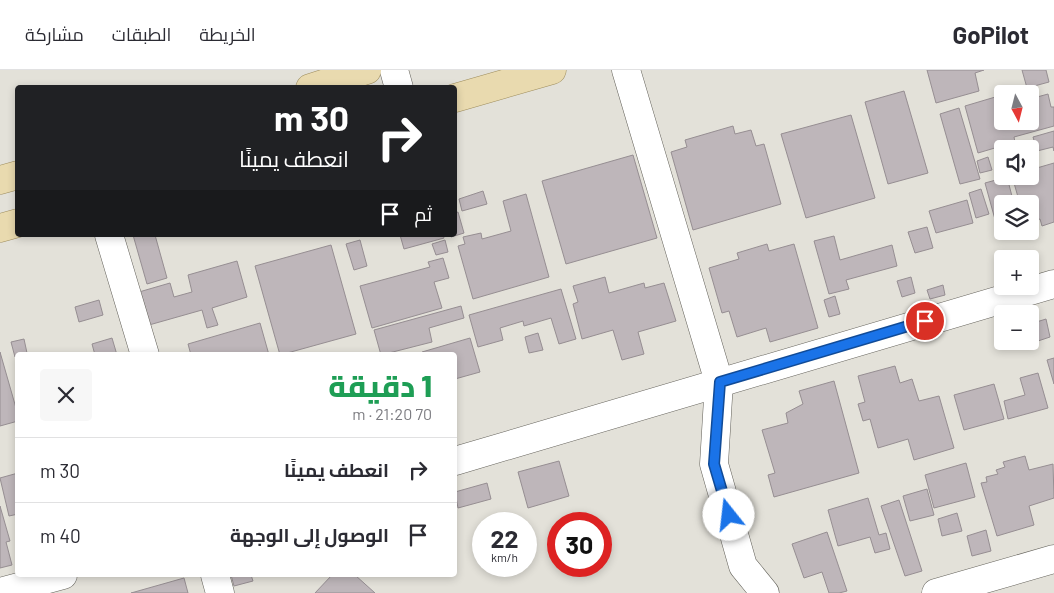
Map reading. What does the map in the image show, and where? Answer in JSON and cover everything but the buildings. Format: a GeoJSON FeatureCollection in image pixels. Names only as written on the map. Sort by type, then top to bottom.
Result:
{"type":"FeatureCollection","features":[{"type":"Feature","properties":{"kind":"main road"},"geometry":{"type":"LineString","coordinates":[[320,85],[367,70]]}},
{"type":"Feature","properties":{"kind":"main road"},"geometry":{"type":"LineString","coordinates":[[457,97],[552,70]]}},
{"type":"Feature","properties":{"kind":"main road"},"geometry":{"type":"LineString","coordinates":[[0,180],[15,176]]}},
{"type":"Feature","properties":{"kind":"main road"},"geometry":{"type":"LineString","coordinates":[[0,228],[15,224]]}},
{"type":"Feature","properties":{"kind":"street"},"geometry":{"type":"LineString","coordinates":[[394,70],[398,85]]}},
{"type":"Feature","properties":{"kind":"street"},"geometry":{"type":"LineString","coordinates":[[626,70],[720,382],[714,464],[743,566],[765,593]]}},
{"type":"Feature","properties":{"kind":"street"},"geometry":{"type":"LineString","coordinates":[[110,237],[144,352]]}},
{"type":"Feature","properties":{"kind":"street"},"geometry":{"type":"LineString","coordinates":[[457,460],[1054,284]]}},
{"type":"Feature","properties":{"kind":"street"},"geometry":{"type":"LineString","coordinates":[[936,593],[1054,559]]}},
{"type":"Feature","properties":{"kind":"street"},"geometry":{"type":"LineString","coordinates":[[0,592],[56,577]]}},
{"type":"Feature","properties":{"kind":"street"},"geometry":{"type":"LineString","coordinates":[[216,577],[220,593]]}},
{"type":"Feature","properties":{"kind":"route"},"geometry":{"type":"LineString","coordinates":[[729,515],[714,464],[720,382],[925,321]]}}]}
